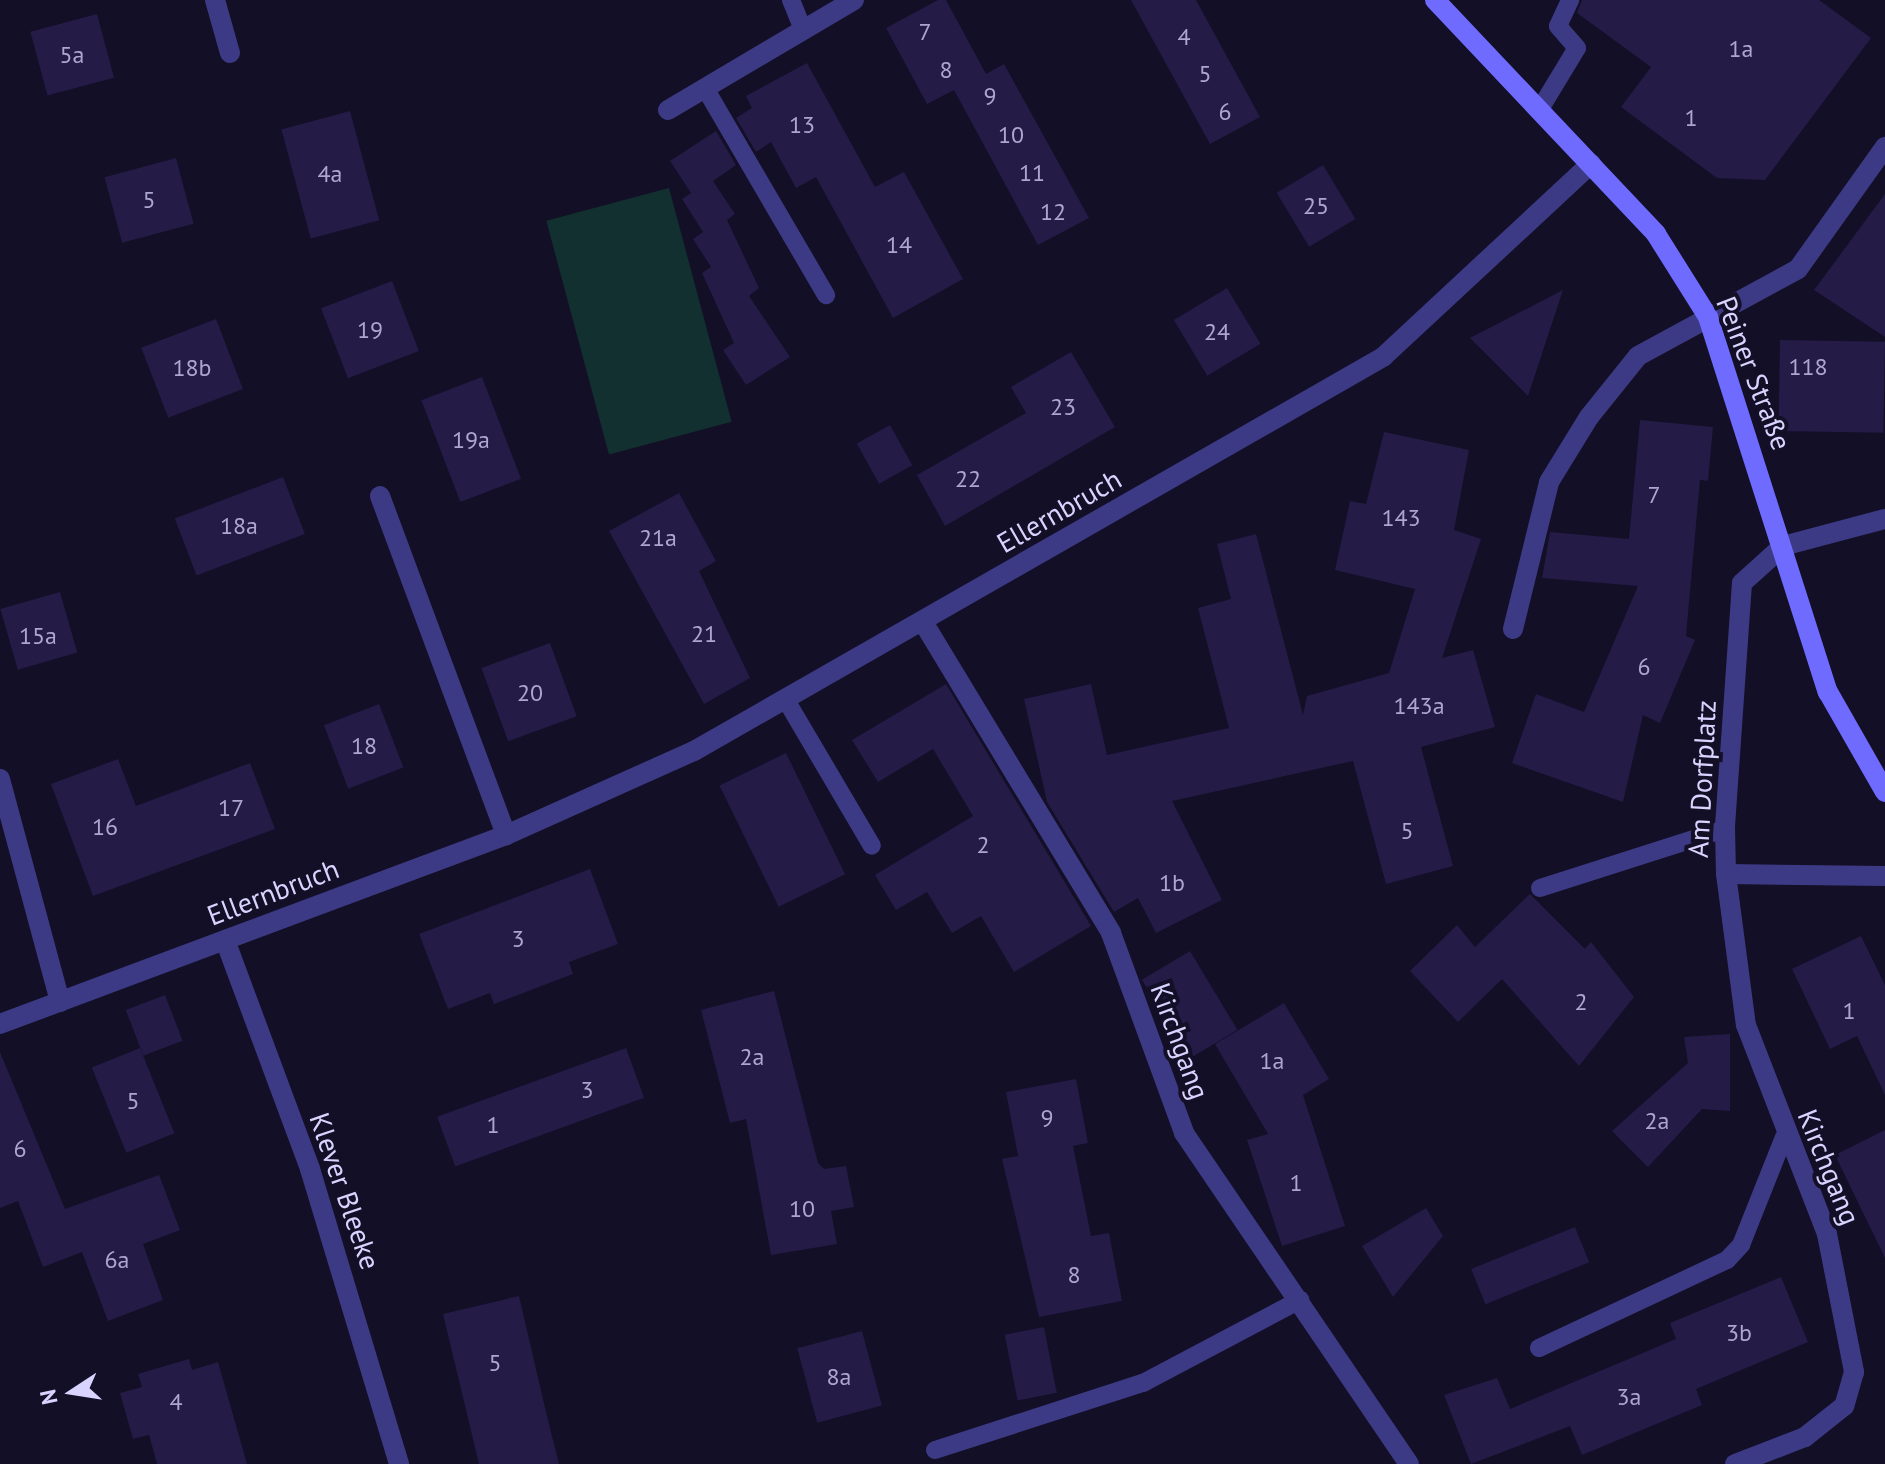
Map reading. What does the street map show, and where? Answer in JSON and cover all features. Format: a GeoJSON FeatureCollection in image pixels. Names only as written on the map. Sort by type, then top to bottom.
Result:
{"type":"FeatureCollection","features":[{"type":"Feature","properties":{"kind":"main road","name":"Peiner Straße"},"geometry":{"type":"LineString","coordinates":[[1435,0],[1656,234],[1708,317],[1828,692],[1885,792]]}},
{"type":"Feature","properties":{"kind":"street"},"geometry":{"type":"LineString","coordinates":[[215,0],[230,53]]}},
{"type":"Feature","properties":{"kind":"street"},"geometry":{"type":"LineString","coordinates":[[668,110],[854,0]]}},
{"type":"Feature","properties":{"kind":"street"},"geometry":{"type":"LineString","coordinates":[[1513,629],[1549,482],[1564,453],[1638,356],[1798,269],[1885,147]]}},
{"type":"Feature","properties":{"kind":"street","name":"Ellernbruch"},"geometry":{"type":"LineString","coordinates":[[0,1024],[597,799],[786,700],[1383,357],[1591,164]]}},
{"type":"Feature","properties":{"kind":"street"},"geometry":{"type":"LineString","coordinates":[[380,496],[506,835]]}},
{"type":"Feature","properties":{"kind":"street"},"geometry":{"type":"LineString","coordinates":[[1783,546],[1885,519]]}},
{"type":"Feature","properties":{"kind":"street","name":"Am Dorfplatz"},"geometry":{"type":"LineString","coordinates":[[1783,546],[1742,583],[1725,829],[1726,874],[1885,876]]}},
{"type":"Feature","properties":{"kind":"street","name":"Kirchgang"},"geometry":{"type":"LineString","coordinates":[[923,622],[1111,933],[1184,1133],[1409,1464]]}},
{"type":"Feature","properties":{"kind":"street"},"geometry":{"type":"LineString","coordinates":[[0,779],[60,1002]]}},
{"type":"Feature","properties":{"kind":"street","name":"Kirchgang"},"geometry":{"type":"LineString","coordinates":[[1726,874],[1746,1025],[1784,1137],[1835,1260],[1854,1372],[1844,1406],[1805,1437],[1735,1464]]}},
{"type":"Feature","properties":{"kind":"street","name":"Klever Bleeke"},"geometry":{"type":"LineString","coordinates":[[225,940],[310,1169],[399,1464]]}},
{"type":"Feature","properties":{"kind":"lane"},"geometry":{"type":"LineString","coordinates":[[791,0],[803,29]]}},
{"type":"Feature","properties":{"kind":"lane"},"geometry":{"type":"LineString","coordinates":[[1540,109],[1577,48],[1558,26],[1570,0]]}},
{"type":"Feature","properties":{"kind":"lane"},"geometry":{"type":"LineString","coordinates":[[705,88],[826,295]]}},
{"type":"Feature","properties":{"kind":"lane"},"geometry":{"type":"LineString","coordinates":[[786,700],[872,846]]}},
{"type":"Feature","properties":{"kind":"lane"},"geometry":{"type":"LineString","coordinates":[[1540,888],[1725,829]]}},
{"type":"Feature","properties":{"kind":"lane"},"geometry":{"type":"LineString","coordinates":[[1539,1348],[1727,1260],[1741,1245],[1784,1137]]}},
{"type":"Feature","properties":{"kind":"lane"},"geometry":{"type":"LineString","coordinates":[[935,1450],[1143,1383],[1300,1300]]}},
{"type":"Feature","properties":{"kind":"green space"},"geometry":{"type":"Polygon","coordinates":[[[669,188],[732,422],[609,455],[546,221],[669,188]]]}},
{"type":"Feature","properties":{"kind":"building"},"geometry":{"type":"Polygon","coordinates":[[[938,0],[946,0],[986,74],[1004,64],[1089,218],[1038,245],[954,90],[927,104],[886,28],[938,0]]]}},
{"type":"Feature","properties":{"kind":"building"},"geometry":{"type":"Polygon","coordinates":[[[1131,0],[1196,0],[1260,117],[1210,144],[1131,0]]]}},
{"type":"Feature","properties":{"kind":"building"},"geometry":{"type":"Polygon","coordinates":[[[1582,0],[1819,0],[1871,38],[1765,180],[1717,178],[1621,107],[1651,67],[1577,13],[1582,0]]]}},
{"type":"Feature","properties":{"kind":"building"},"geometry":{"type":"Polygon","coordinates":[[[97,14],[114,78],[47,96],[30,32],[97,14]]]}},
{"type":"Feature","properties":{"kind":"building"},"geometry":{"type":"Polygon","coordinates":[[[807,63],[875,187],[904,172],[963,279],[893,318],[816,177],[796,188],[771,142],[756,152],[736,118],[752,108],[746,96],[807,63]]]}},
{"type":"Feature","properties":{"kind":"building"},"geometry":{"type":"Polygon","coordinates":[[[350,111],[379,220],[311,239],[281,129],[350,111]]]}},
{"type":"Feature","properties":{"kind":"building"},"geometry":{"type":"Polygon","coordinates":[[[716,131],[736,165],[713,181],[735,214],[727,220],[759,288],[749,296],[790,357],[746,385],[723,350],[734,343],[702,273],[711,267],[693,239],[703,232],[682,199],[691,193],[670,161],[716,131]]]}},
{"type":"Feature","properties":{"kind":"building"},"geometry":{"type":"Polygon","coordinates":[[[176,158],[194,224],[122,243],[105,177],[176,158]]]}},
{"type":"Feature","properties":{"kind":"building"},"geometry":{"type":"Polygon","coordinates":[[[1323,165],[1355,219],[1309,247],[1277,193],[1323,165]]]}},
{"type":"Feature","properties":{"kind":"building"},"geometry":{"type":"Polygon","coordinates":[[[1885,194],[1885,337],[1814,290],[1885,194]]]}},
{"type":"Feature","properties":{"kind":"building"},"geometry":{"type":"Polygon","coordinates":[[[392,281],[419,351],[348,378],[321,308],[392,281]]]}},
{"type":"Feature","properties":{"kind":"building"},"geometry":{"type":"Polygon","coordinates":[[[1227,288],[1260,344],[1207,376],[1174,320],[1227,288]]]}},
{"type":"Feature","properties":{"kind":"building"},"geometry":{"type":"Polygon","coordinates":[[[1563,290],[1528,396],[1470,338],[1563,290]]]}},
{"type":"Feature","properties":{"kind":"building"},"geometry":{"type":"Polygon","coordinates":[[[216,319],[243,389],[168,418],[141,348],[216,319]]]}},
{"type":"Feature","properties":{"kind":"building"},"geometry":{"type":"Polygon","coordinates":[[[1780,340],[1885,342],[1883,433],[1778,431],[1780,340]]]}},
{"type":"Feature","properties":{"kind":"building"},"geometry":{"type":"Polygon","coordinates":[[[1071,352],[1115,427],[945,526],[917,475],[1026,413],[1011,387],[1071,352]]]}},
{"type":"Feature","properties":{"kind":"building"},"geometry":{"type":"Polygon","coordinates":[[[482,377],[521,479],[460,502],[421,400],[482,377]]]}},
{"type":"Feature","properties":{"kind":"building"},"geometry":{"type":"Polygon","coordinates":[[[1640,420],[1713,427],[1708,481],[1700,480],[1686,636],[1695,640],[1660,723],[1643,715],[1623,802],[1512,763],[1536,694],[1584,712],[1638,586],[1542,578],[1550,532],[1629,539],[1640,420]]]}},
{"type":"Feature","properties":{"kind":"building"},"geometry":{"type":"Polygon","coordinates":[[[890,425],[912,465],[879,484],[857,443],[890,425]]]}},
{"type":"Feature","properties":{"kind":"building"},"geometry":{"type":"Polygon","coordinates":[[[1384,432],[1469,450],[1454,530],[1481,539],[1442,658],[1473,650],[1495,727],[1421,747],[1453,866],[1386,884],[1353,761],[1172,801],[1222,900],[1156,933],[1138,898],[1114,912],[1047,802],[1024,699],[1091,684],[1107,755],[1229,728],[1198,608],[1231,599],[1217,544],[1256,534],[1303,715],[1307,696],[1389,673],[1415,589],[1335,570],[1350,501],[1366,504],[1384,432]]]}},
{"type":"Feature","properties":{"kind":"building"},"geometry":{"type":"Polygon","coordinates":[[[283,477],[305,534],[197,576],[175,519],[283,477]]]}},
{"type":"Feature","properties":{"kind":"building"},"geometry":{"type":"Polygon","coordinates":[[[679,493],[716,561],[699,571],[750,678],[704,704],[609,531],[679,493]]]}},
{"type":"Feature","properties":{"kind":"building"},"geometry":{"type":"Polygon","coordinates":[[[60,592],[77,653],[18,670],[0,609],[60,592]]]}},
{"type":"Feature","properties":{"kind":"building"},"geometry":{"type":"Polygon","coordinates":[[[550,643],[577,716],[508,741],[481,668],[550,643]]]}},
{"type":"Feature","properties":{"kind":"building"},"geometry":{"type":"Polygon","coordinates":[[[946,684],[1091,926],[1014,972],[981,916],[952,933],[927,892],[896,910],[875,875],[973,816],[933,749],[878,782],[852,740],[946,684]]]}},
{"type":"Feature","properties":{"kind":"building"},"geometry":{"type":"Polygon","coordinates":[[[379,704],[403,767],[348,789],[324,725],[379,704]]]}},
{"type":"Feature","properties":{"kind":"building"},"geometry":{"type":"Polygon","coordinates":[[[786,753],[845,874],[779,907],[719,785],[786,753]]]}},
{"type":"Feature","properties":{"kind":"building"},"geometry":{"type":"Polygon","coordinates":[[[118,759],[136,806],[250,763],[275,829],[93,896],[51,784],[118,759]]]}},
{"type":"Feature","properties":{"kind":"building"},"geometry":{"type":"Polygon","coordinates":[[[590,869],[618,944],[569,962],[573,974],[494,1004],[490,993],[448,1009],[419,934],[590,869]]]}},
{"type":"Feature","properties":{"kind":"building"},"geometry":{"type":"Polygon","coordinates":[[[1530,894],[1585,949],[1591,942],[1634,997],[1579,1066],[1502,979],[1458,1022],[1410,971],[1457,925],[1475,947],[1530,894]]]}},
{"type":"Feature","properties":{"kind":"building"},"geometry":{"type":"Polygon","coordinates":[[[1861,936],[1885,985],[1885,1095],[1857,1036],[1830,1049],[1792,969],[1861,936]]]}},
{"type":"Feature","properties":{"kind":"building"},"geometry":{"type":"Polygon","coordinates":[[[1190,951],[1237,1030],[1189,1059],[1142,980],[1190,951]]]}},
{"type":"Feature","properties":{"kind":"building"},"geometry":{"type":"Polygon","coordinates":[[[774,991],[818,1163],[824,1169],[846,1166],[854,1207],[831,1211],[837,1244],[771,1255],[746,1119],[730,1123],[701,1010],[774,991]]]}},
{"type":"Feature","properties":{"kind":"building"},"geometry":{"type":"Polygon","coordinates":[[[165,995],[183,1041],[143,1056],[126,1010],[165,995]]]}},
{"type":"Feature","properties":{"kind":"building"},"geometry":{"type":"Polygon","coordinates":[[[1284,1003],[1329,1079],[1303,1095],[1345,1226],[1282,1246],[1247,1140],[1268,1134],[1215,1044],[1284,1003]]]}},
{"type":"Feature","properties":{"kind":"building"},"geometry":{"type":"Polygon","coordinates":[[[1730,1034],[1730,1111],[1702,1109],[1648,1167],[1612,1131],[1688,1063],[1684,1037],[1730,1034]]]}},
{"type":"Feature","properties":{"kind":"building"},"geometry":{"type":"Polygon","coordinates":[[[140,1048],[174,1133],[126,1153],[92,1067],[140,1048]]]}},
{"type":"Feature","properties":{"kind":"building"},"geometry":{"type":"Polygon","coordinates":[[[626,1048],[644,1098],[455,1167],[437,1117],[626,1048]]]}},
{"type":"Feature","properties":{"kind":"building"},"geometry":{"type":"Polygon","coordinates":[[[0,1052],[65,1209],[159,1175],[180,1230],[143,1244],[163,1300],[108,1321],[82,1252],[43,1267],[18,1201],[0,1208],[0,1052]]]}},
{"type":"Feature","properties":{"kind":"building"},"geometry":{"type":"Polygon","coordinates":[[[1076,1079],[1088,1143],[1073,1146],[1091,1236],[1109,1233],[1122,1301],[1039,1317],[1002,1159],[1018,1156],[1006,1092],[1076,1079]]]}},
{"type":"Feature","properties":{"kind":"building"},"geometry":{"type":"Polygon","coordinates":[[[1885,1130],[1885,1258],[1835,1155],[1885,1130]]]}},
{"type":"Feature","properties":{"kind":"building"},"geometry":{"type":"Polygon","coordinates":[[[1426,1208],[1443,1236],[1393,1297],[1362,1246],[1426,1208]]]}},
{"type":"Feature","properties":{"kind":"building"},"geometry":{"type":"Polygon","coordinates":[[[1575,1227],[1589,1262],[1485,1304],[1471,1269],[1575,1227]]]}},
{"type":"Feature","properties":{"kind":"building"},"geometry":{"type":"Polygon","coordinates":[[[1781,1277],[1808,1342],[1696,1389],[1702,1405],[1582,1455],[1570,1426],[1471,1464],[1444,1395],[1497,1378],[1510,1409],[1676,1339],[1670,1323],[1781,1277]]]}},
{"type":"Feature","properties":{"kind":"building"},"geometry":{"type":"Polygon","coordinates":[[[519,1296],[559,1464],[479,1464],[443,1314],[519,1296]]]}},
{"type":"Feature","properties":{"kind":"building"},"geometry":{"type":"Polygon","coordinates":[[[1044,1327],[1057,1393],[1018,1400],[1005,1335],[1044,1327]]]}},
{"type":"Feature","properties":{"kind":"building"},"geometry":{"type":"Polygon","coordinates":[[[862,1331],[882,1405],[817,1423],[797,1348],[862,1331]]]}},
{"type":"Feature","properties":{"kind":"building"},"geometry":{"type":"Polygon","coordinates":[[[189,1359],[192,1370],[218,1362],[247,1464],[157,1464],[149,1435],[133,1439],[120,1393],[142,1387],[138,1374],[189,1359]]]}}]}
